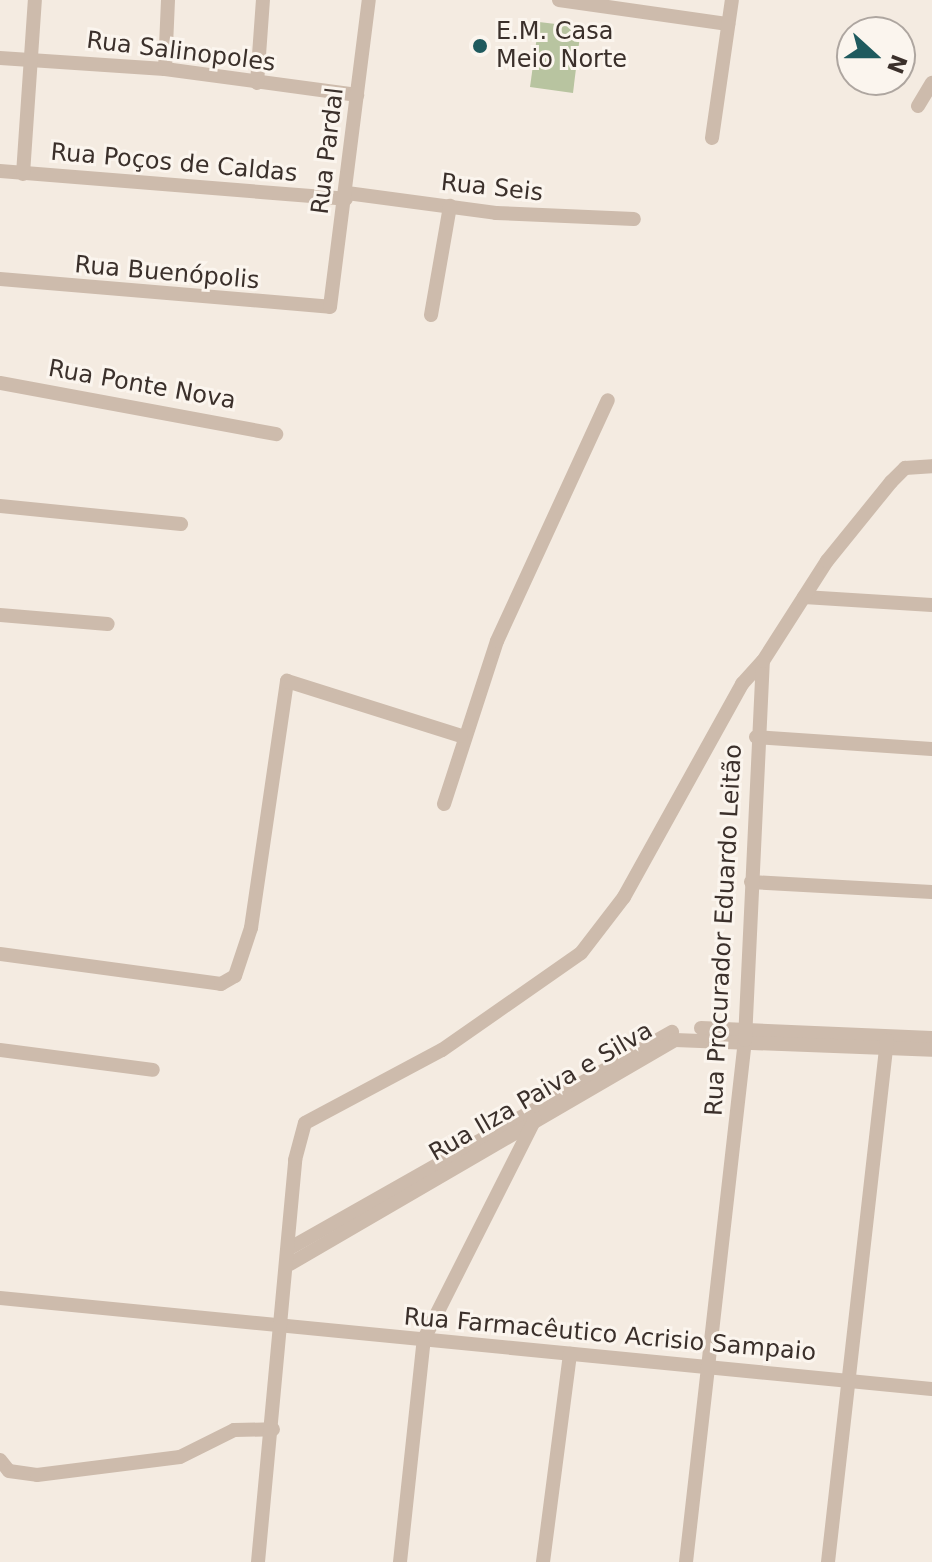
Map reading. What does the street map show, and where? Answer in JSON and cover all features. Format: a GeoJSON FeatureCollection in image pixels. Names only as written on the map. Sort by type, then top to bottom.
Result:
{"type":"FeatureCollection","features":[{"type":"Feature","properties":{"kind":"street"},"geometry":{"type":"LineString","coordinates":[[23,174],[35,0]]}},
{"type":"Feature","properties":{"kind":"street"},"geometry":{"type":"LineString","coordinates":[[165,69],[168,0]]}},
{"type":"Feature","properties":{"kind":"street"},"geometry":{"type":"LineString","coordinates":[[257,83],[263,0]]}},
{"type":"Feature","properties":{"kind":"street","name":"Rua Pardal"},"geometry":{"type":"LineString","coordinates":[[330,307],[369,0]]}},
{"type":"Feature","properties":{"kind":"street"},"geometry":{"type":"LineString","coordinates":[[559,0],[728,24]]}},
{"type":"Feature","properties":{"kind":"street"},"geometry":{"type":"LineString","coordinates":[[712,138],[732,0]]}},
{"type":"Feature","properties":{"kind":"street","name":"Rua Salinopoles"},"geometry":{"type":"LineString","coordinates":[[0,58],[165,69],[357,95]]}},
{"type":"Feature","properties":{"kind":"street"},"geometry":{"type":"LineString","coordinates":[[918,106],[932,83]]}},
{"type":"Feature","properties":{"kind":"street","name":"Rua Poços de Caldas"},"geometry":{"type":"LineString","coordinates":[[0,171],[346,196]]}},
{"type":"Feature","properties":{"kind":"street","name":"Rua Seis"},"geometry":{"type":"LineString","coordinates":[[346,196],[634,219]]}},
{"type":"Feature","properties":{"kind":"street"},"geometry":{"type":"LineString","coordinates":[[431,315],[450,206]]}},
{"type":"Feature","properties":{"kind":"street","name":"Rua Buenópolis"},"geometry":{"type":"LineString","coordinates":[[0,279],[330,307]]}},
{"type":"Feature","properties":{"kind":"street","name":"Rua Ponte Nova"},"geometry":{"type":"LineString","coordinates":[[0,383],[276,434]]}},
{"type":"Feature","properties":{"kind":"street"},"geometry":{"type":"LineString","coordinates":[[444,804],[461,736],[555,506],[608,400]]}},
{"type":"Feature","properties":{"kind":"street","name":"Rua Procurador Eduardo Leitão"},"geometry":{"type":"LineString","coordinates":[[686,1562],[745,1035],[756,737],[763,661],[804,597],[901,471],[932,466]]}},
{"type":"Feature","properties":{"kind":"street"},"geometry":{"type":"LineString","coordinates":[[0,506],[181,524]]}},
{"type":"Feature","properties":{"kind":"street"},"geometry":{"type":"LineString","coordinates":[[804,597],[932,605]]}},
{"type":"Feature","properties":{"kind":"street"},"geometry":{"type":"LineString","coordinates":[[0,615],[108,624]]}},
{"type":"Feature","properties":{"kind":"street"},"geometry":{"type":"LineString","coordinates":[[258,1562],[290,1264],[295,1160],[307,1120],[442,1050],[581,953],[624,897],[742,684],[763,661]]}},
{"type":"Feature","properties":{"kind":"street"},"geometry":{"type":"LineString","coordinates":[[0,954],[221,984],[235,976],[251,928],[287,681],[461,736]]}},
{"type":"Feature","properties":{"kind":"street"},"geometry":{"type":"LineString","coordinates":[[756,737],[932,749]]}},
{"type":"Feature","properties":{"kind":"street"},"geometry":{"type":"LineString","coordinates":[[751,882],[932,892]]}},
{"type":"Feature","properties":{"kind":"street","name":"Rua Ilza Paiva e Silva"},"geometry":{"type":"LineString","coordinates":[[290,1248],[669,1032],[887,1042],[932,1050]]}},
{"type":"Feature","properties":{"kind":"street","name":"Rua Ilza Paiva e Silva"},"geometry":{"type":"LineString","coordinates":[[290,1264],[675,1040],[745,1035]]}},
{"type":"Feature","properties":{"kind":"street","name":"Rua Ilza Paiva e Silva"},"geometry":{"type":"LineString","coordinates":[[887,1042],[932,1038]]}},
{"type":"Feature","properties":{"kind":"street"},"geometry":{"type":"LineString","coordinates":[[828,1562],[887,1042]]}},
{"type":"Feature","properties":{"kind":"street"},"geometry":{"type":"LineString","coordinates":[[0,1050],[153,1070]]}},
{"type":"Feature","properties":{"kind":"street"},"geometry":{"type":"LineString","coordinates":[[400,1562],[424,1339],[539,1107]]}},
{"type":"Feature","properties":{"kind":"street","name":"Rua Farmacêutico Acrisio Sampaio"},"geometry":{"type":"LineString","coordinates":[[0,1298],[932,1389]]}},
{"type":"Feature","properties":{"kind":"street"},"geometry":{"type":"LineString","coordinates":[[543,1562],[570,1354]]}},
{"type":"Feature","properties":{"kind":"street"},"geometry":{"type":"LineString","coordinates":[[0,1460],[9,1471],[37,1475],[180,1457],[234,1430],[273,1429]]}},
{"type":"Feature","properties":{"kind":"green space"},"geometry":{"type":"Polygon","coordinates":[[[539,22],[581,27],[573,93],[530,87],[539,22]]]}},
{"type":"Feature","properties":{"kind":"place","name":"E.M. Casa Meio Norte"},"geometry":{"type":"Point","coordinates":[480,46]}}]}
